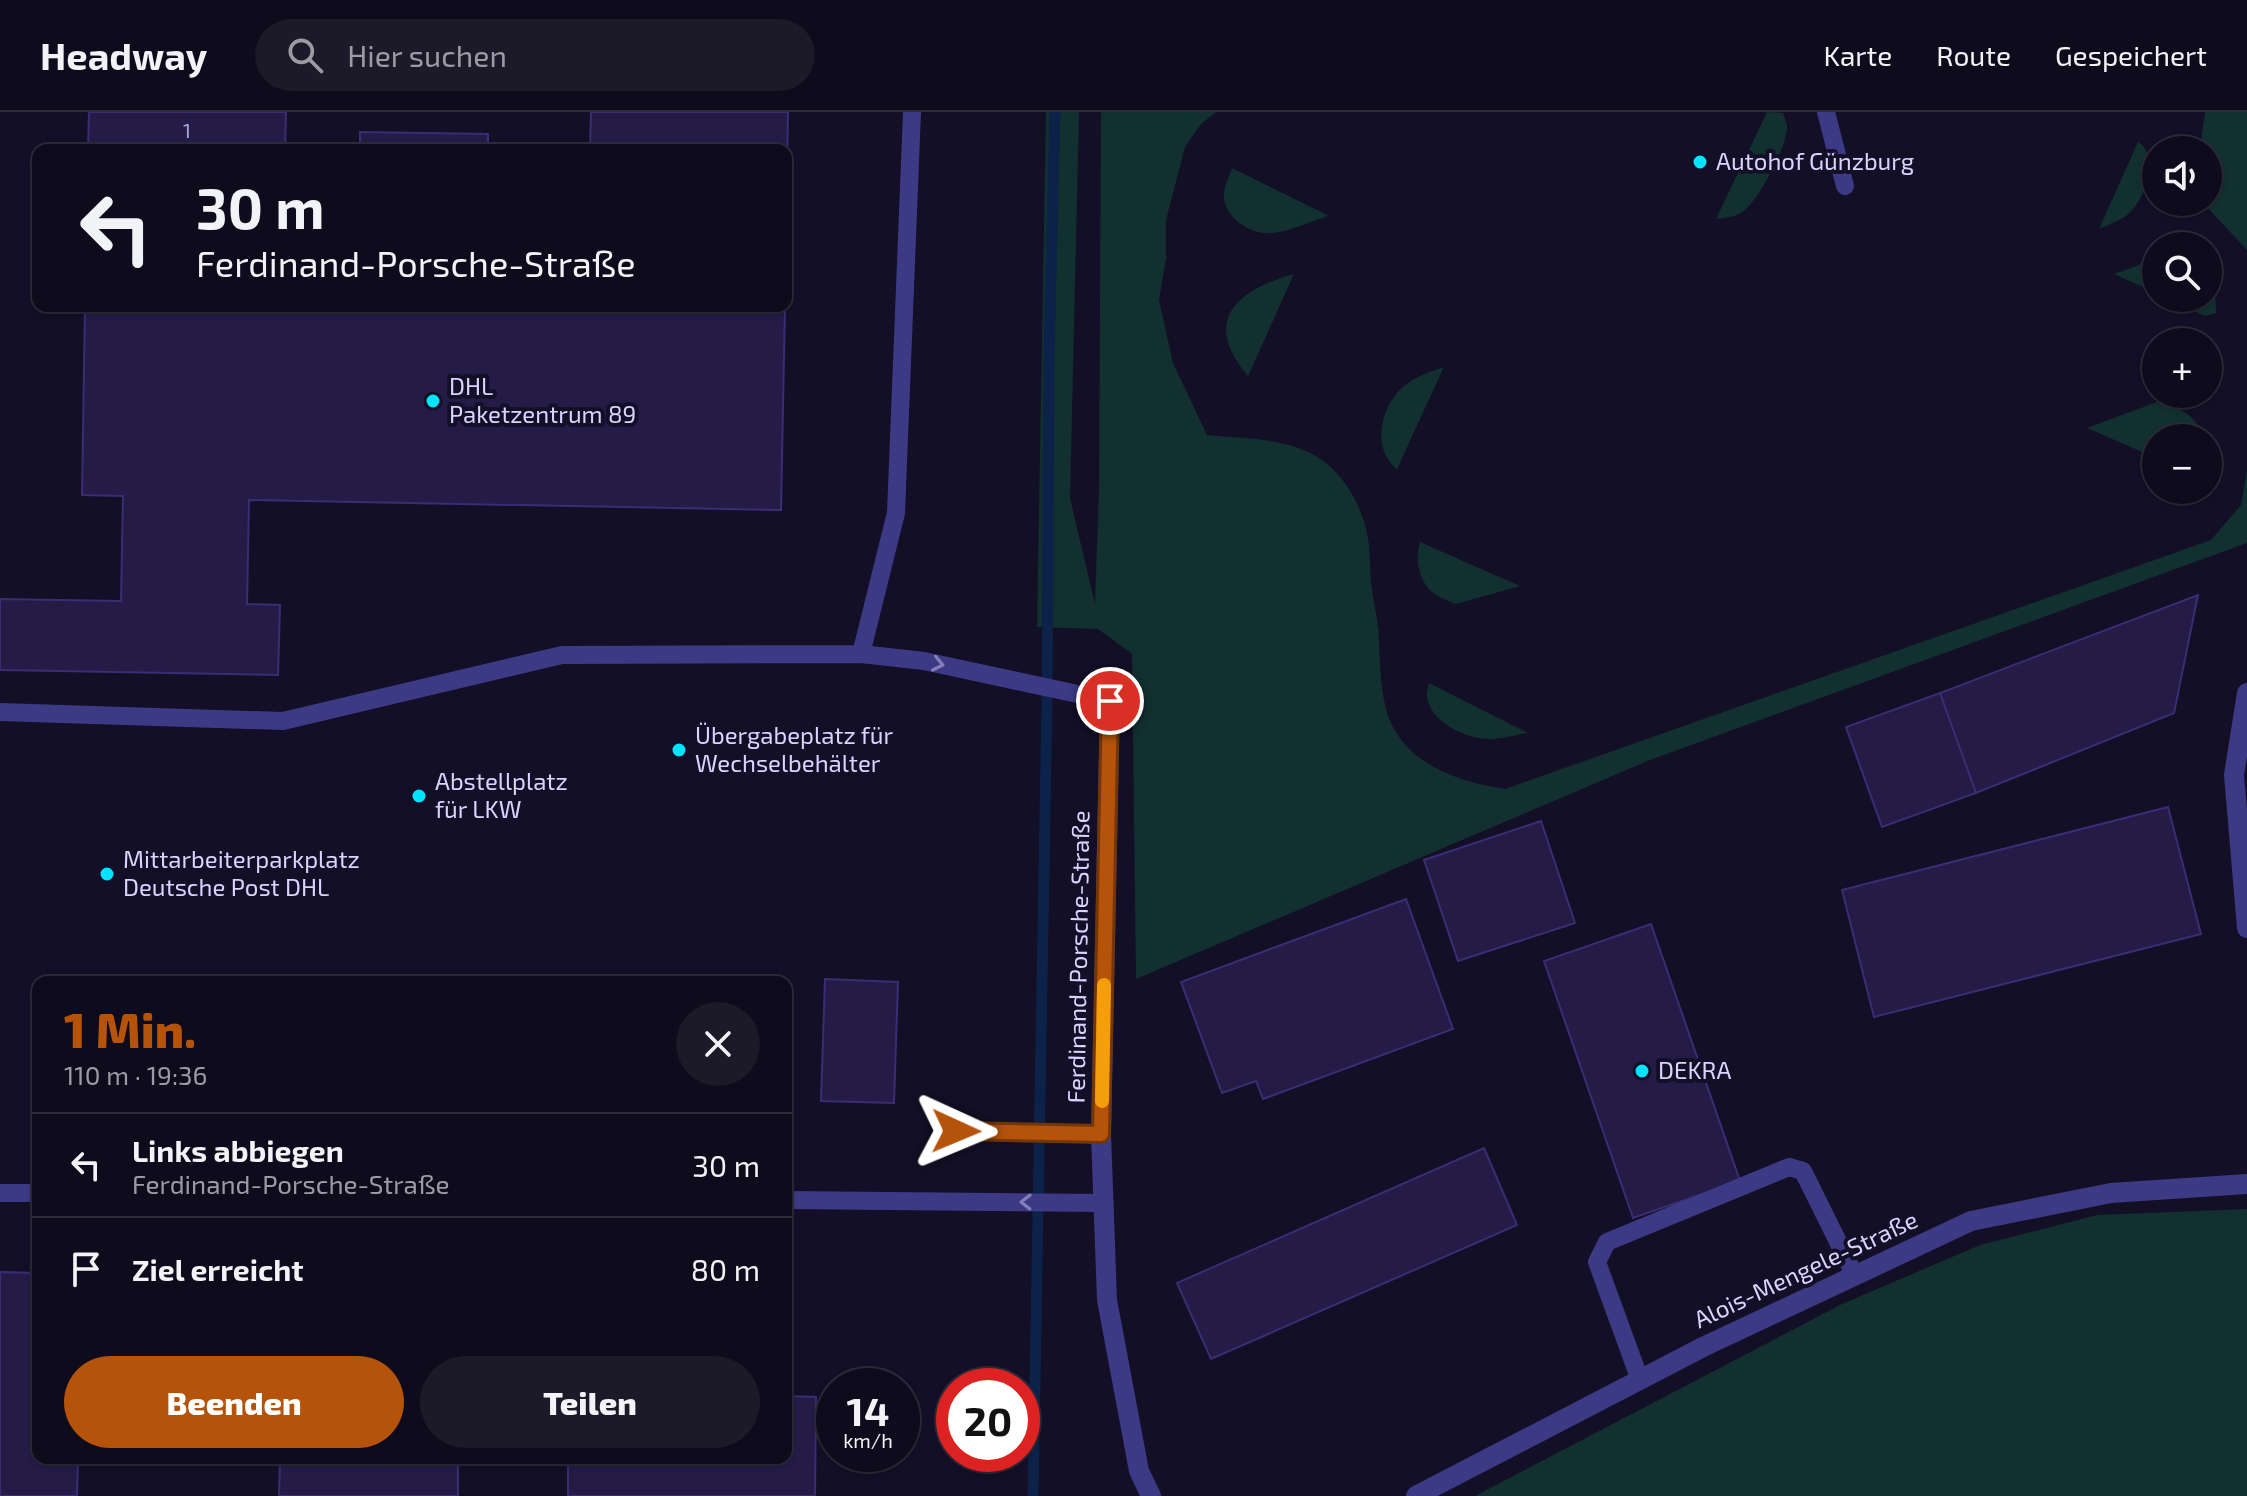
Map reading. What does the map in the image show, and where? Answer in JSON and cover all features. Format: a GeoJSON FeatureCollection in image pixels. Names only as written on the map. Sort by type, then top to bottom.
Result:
{"type":"FeatureCollection","features":[{"type":"Feature","properties":{"kind":"street"},"geometry":{"type":"LineString","coordinates":[[2247,693],[2234,775],[2247,928]]}},
{"type":"Feature","properties":{"kind":"street","name":"Ferdinand-Porsche-Straße"},"geometry":{"type":"LineString","coordinates":[[1110,701],[1101,1134],[1107,1300],[1139,1471],[1151,1496]]}},
{"type":"Feature","properties":{"kind":"street","name":"Alois-Mengele-Straße"},"geometry":{"type":"LineString","coordinates":[[1416,1496],[1703,1347],[1971,1221],[2111,1193],[2247,1184]]}},
{"type":"Feature","properties":{"kind":"lane"},"geometry":{"type":"LineString","coordinates":[[861,654],[896,513],[912,112]]}},
{"type":"Feature","properties":{"kind":"lane"},"geometry":{"type":"LineString","coordinates":[[1826,112],[1845,186]]}},
{"type":"Feature","properties":{"kind":"lane"},"geometry":{"type":"LineString","coordinates":[[0,712],[283,721],[562,655],[861,654],[924,661],[1110,701]]}},
{"type":"Feature","properties":{"kind":"lane"},"geometry":{"type":"LineString","coordinates":[[956,1131],[1101,1134]]}},
{"type":"Feature","properties":{"kind":"lane"},"geometry":{"type":"LineString","coordinates":[[1640,1380],[1597,1262],[1607,1242],[1789,1167],[1803,1171],[1855,1276]]}},
{"type":"Feature","properties":{"kind":"lane"},"geometry":{"type":"LineString","coordinates":[[0,1193],[32,1193]]}},
{"type":"Feature","properties":{"kind":"lane"},"geometry":{"type":"LineString","coordinates":[[792,1200],[1104,1203]]}},
{"type":"Feature","properties":{"kind":"green space"},"geometry":{"type":"Polygon","coordinates":[[[1046,112],[1079,112],[1070,498],[1095,604],[1099,490],[1101,112],[1216,112],[1201,124],[1185,147],[1166,220],[1166,258],[1159,300],[1173,363],[1207,435],[1293,446],[1319,458],[1346,485],[1359,508],[1367,533],[1386,709],[1404,743],[1417,756],[1450,775],[1505,789],[2211,540],[2241,505],[2247,470],[2247,543],[1650,760],[1136,979],[1132,654],[1098,629],[1037,627],[1046,112]]]}},
{"type":"Feature","properties":{"kind":"green space"},"geometry":{"type":"Polygon","coordinates":[[[1767,112],[1783,113],[1787,125],[1778,159],[1748,207],[1741,213],[1716,219],[1767,112]]]}},
{"type":"Feature","properties":{"kind":"green space"},"geometry":{"type":"Polygon","coordinates":[[[2205,112],[2247,112],[2247,250],[2215,216],[2222,216],[2222,136],[2202,136],[2205,112]]]}},
{"type":"Feature","properties":{"kind":"green space"},"geometry":{"type":"Polygon","coordinates":[[[2138,142],[2142,146],[2140,200],[2127,215],[2099,229],[2138,142]]]}},
{"type":"Feature","properties":{"kind":"green space"},"geometry":{"type":"Polygon","coordinates":[[[1232,168],[1329,216],[1273,233],[1247,228],[1233,217],[1225,202],[1225,190],[1232,168]]]}},
{"type":"Feature","properties":{"kind":"green space"},"geometry":{"type":"Polygon","coordinates":[[[2142,264],[2142,287],[2114,274],[2142,264]]]}},
{"type":"Feature","properties":{"kind":"green space"},"geometry":{"type":"Polygon","coordinates":[[[1294,274],[1248,376],[1227,339],[1227,324],[1232,310],[1256,289],[1294,274]]]}},
{"type":"Feature","properties":{"kind":"green space"},"geometry":{"type":"Polygon","coordinates":[[[2196,312],[2216,312],[2216,313],[2205,316],[2196,312]]]}},
{"type":"Feature","properties":{"kind":"green space"},"geometry":{"type":"Polygon","coordinates":[[[1444,367],[1397,469],[1389,461],[1381,439],[1389,405],[1409,383],[1444,367]]]}},
{"type":"Feature","properties":{"kind":"green space"},"geometry":{"type":"Polygon","coordinates":[[[2142,408],[2176,408],[2198,424],[2142,424],[2142,452],[2087,428],[2142,408]]]}},
{"type":"Feature","properties":{"kind":"green space"},"geometry":{"type":"Polygon","coordinates":[[[1420,542],[1520,586],[1456,604],[1446,600],[1427,587],[1421,575],[1418,562],[1420,542]]]}},
{"type":"Feature","properties":{"kind":"green space"},"geometry":{"type":"Polygon","coordinates":[[[1429,683],[1528,733],[1482,739],[1451,728],[1429,705],[1429,683]]]}},
{"type":"Feature","properties":{"kind":"green space"},"geometry":{"type":"Polygon","coordinates":[[[2247,1209],[2247,1496],[1475,1496],[1842,1304],[1980,1245],[2097,1215],[2247,1209]]]}},
{"type":"Feature","properties":{"kind":"building"},"geometry":{"type":"Polygon","coordinates":[[[89,112],[286,112],[285,144],[88,144],[89,112]]]}},
{"type":"Feature","properties":{"kind":"building"},"geometry":{"type":"Polygon","coordinates":[[[591,112],[788,112],[787,144],[590,144],[591,112]]]}},
{"type":"Feature","properties":{"kind":"building"},"geometry":{"type":"Polygon","coordinates":[[[360,132],[488,134],[488,144],[360,144],[360,132]]]}},
{"type":"Feature","properties":{"kind":"building","name":"DHL Paketzentrum 89"},"geometry":{"type":"Polygon","coordinates":[[[85,312],[785,312],[781,510],[249,500],[247,604],[280,605],[278,675],[0,670],[0,599],[121,601],[123,496],[82,495],[85,312]]]}},
{"type":"Feature","properties":{"kind":"building"},"geometry":{"type":"Polygon","coordinates":[[[2198,595],[2174,713],[1976,793],[1940,693],[2198,595]]]}},
{"type":"Feature","properties":{"kind":"building"},"geometry":{"type":"Polygon","coordinates":[[[1940,693],[1976,793],[1882,827],[1846,727],[1940,693]]]}},
{"type":"Feature","properties":{"kind":"building"},"geometry":{"type":"Polygon","coordinates":[[[2168,807],[2201,934],[1874,1017],[1842,890],[2168,807]]]}},
{"type":"Feature","properties":{"kind":"building"},"geometry":{"type":"Polygon","coordinates":[[[1541,821],[1575,923],[1458,961],[1424,860],[1541,821]]]}},
{"type":"Feature","properties":{"kind":"building"},"geometry":{"type":"Polygon","coordinates":[[[1406,899],[1453,1029],[1263,1099],[1256,1081],[1222,1093],[1181,982],[1406,899]]]}},
{"type":"Feature","properties":{"kind":"building","name":"DEKRA"},"geometry":{"type":"Polygon","coordinates":[[[1651,924],[1740,1181],[1633,1218],[1544,961],[1651,924]]]}},
{"type":"Feature","properties":{"kind":"building"},"geometry":{"type":"Polygon","coordinates":[[[825,979],[898,982],[894,1103],[821,1101],[825,979]]]}},
{"type":"Feature","properties":{"kind":"building"},"geometry":{"type":"Polygon","coordinates":[[[1484,1148],[1517,1225],[1211,1359],[1177,1283],[1484,1148]]]}},
{"type":"Feature","properties":{"kind":"building"},"geometry":{"type":"Polygon","coordinates":[[[0,1272],[32,1273],[32,1464],[78,1464],[77,1496],[0,1496],[0,1272]]]}},
{"type":"Feature","properties":{"kind":"building"},"geometry":{"type":"Polygon","coordinates":[[[792,1396],[816,1397],[815,1496],[568,1496],[568,1464],[792,1464],[792,1396]]]}},
{"type":"Feature","properties":{"kind":"building"},"geometry":{"type":"Polygon","coordinates":[[[280,1464],[458,1464],[458,1496],[279,1496],[280,1464]]]}},
{"type":"Feature","properties":{"kind":"waterway"},"geometry":{"type":"LineString","coordinates":[[1033,1496],[1055,112]]}},
{"type":"Feature","properties":{"kind":"slow traffic"},"geometry":{"type":"LineString","coordinates":[[1102,1101],[1104,985]]}},
{"type":"Feature","properties":{"kind":"place","name":"Autohof Günzburg"},"geometry":{"type":"Point","coordinates":[1700,162]}},
{"type":"Feature","properties":{"kind":"place","name":"DHL Paketzentrum 89"},"geometry":{"type":"Point","coordinates":[433,401]}},
{"type":"Feature","properties":{"kind":"place","name":"Übergabeplatz für Wechselbehälter"},"geometry":{"type":"Point","coordinates":[679,750]}},
{"type":"Feature","properties":{"kind":"place","name":"Abstellplatz für LKW"},"geometry":{"type":"Point","coordinates":[419,796]}},
{"type":"Feature","properties":{"kind":"place","name":"Mittarbeiterparkplatz Deutsche Post DHL"},"geometry":{"type":"Point","coordinates":[107,874]}},
{"type":"Feature","properties":{"kind":"place","name":"DEKRA"},"geometry":{"type":"Point","coordinates":[1642,1071]}},
{"type":"Feature","properties":{"kind":"route"},"geometry":{"type":"LineString","coordinates":[[956,1131],[1101,1134],[1110,701]]}}]}
